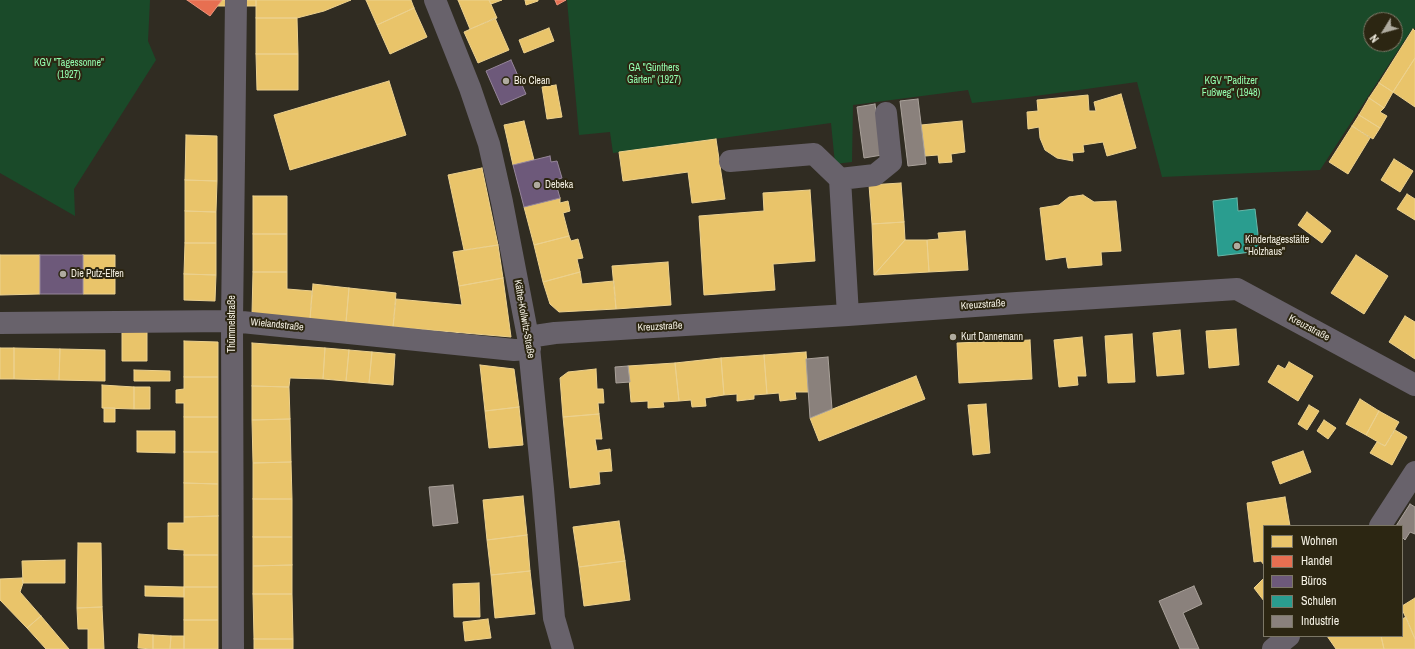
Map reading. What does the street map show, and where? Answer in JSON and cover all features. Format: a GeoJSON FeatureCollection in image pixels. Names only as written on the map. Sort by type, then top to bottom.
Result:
{"type":"FeatureCollection","features":[{"type":"Feature","properties":{"kind":"street","name":"Thümmelstraße"},"geometry":{"type":"LineString","coordinates":[[233,649],[232,321],[236,0]]}},
{"type":"Feature","properties":{"kind":"street","name":"Käthe-Kollwitz-Straße"},"geometry":{"type":"LineString","coordinates":[[435,0],[470,88],[489,144],[502,202],[529,343],[554,618],[563,649]]}},
{"type":"Feature","properties":{"kind":"street"},"geometry":{"type":"LineString","coordinates":[[840,179],[875,175],[891,162],[886,113]]}},
{"type":"Feature","properties":{"kind":"street"},"geometry":{"type":"LineString","coordinates":[[730,161],[814,154],[840,179],[848,315]]}},
{"type":"Feature","properties":{"kind":"street","name":"Kreuzstraße"},"geometry":{"type":"LineString","coordinates":[[529,343],[555,333],[1237,289],[1415,385]]}},
{"type":"Feature","properties":{"kind":"street","name":"Wielandstraße"},"geometry":{"type":"LineString","coordinates":[[0,323],[232,321],[514,350],[529,343]]}},
{"type":"Feature","properties":{"kind":"street"},"geometry":{"type":"LineString","coordinates":[[1381,525],[1415,472]]}},
{"type":"Feature","properties":{"kind":"street"},"geometry":{"type":"LineString","coordinates":[[1273,649],[1288,637]]}},
{"type":"Feature","properties":{"kind":"green space","name":"KGV \"Tagessonne\" (1927)"},"geometry":{"type":"Polygon","coordinates":[[[0,0],[150,0],[148,41],[156,60],[74,189],[75,216],[0,173],[0,0]]]}},
{"type":"Feature","properties":{"kind":"green space","name":"GA \"Günthers Gärten\" (1927)"},"geometry":{"type":"Polygon","coordinates":[[[567,0],[1415,0],[1415,28],[1412,29],[1403,43],[1403,12],[1363,12],[1363,52],[1397,52],[1320,170],[1162,177],[1137,82],[972,103],[968,90],[853,105],[852,162],[835,164],[831,123],[613,153],[610,132],[579,135],[567,0]]]}},
{"type":"Feature","properties":{"kind":"building: Wohnen"},"geometry":{"type":"Polygon","coordinates":[[[222,0],[256,0],[256,6],[217,6],[222,0]]]}},
{"type":"Feature","properties":{"kind":"building: Wohnen"},"geometry":{"type":"Polygon","coordinates":[[[256,0],[351,0],[324,11],[297,18],[256,18],[256,0]]]}},
{"type":"Feature","properties":{"kind":"building: Wohnen"},"geometry":{"type":"Polygon","coordinates":[[[366,0],[411,0],[414,8],[377,25],[366,0]]]}},
{"type":"Feature","properties":{"kind":"building: Wohnen"},"geometry":{"type":"Polygon","coordinates":[[[458,0],[489,0],[497,18],[470,29],[458,0]]]}},
{"type":"Feature","properties":{"kind":"building: Wohnen"},"geometry":{"type":"Polygon","coordinates":[[[489,0],[502,0],[491,4],[489,0]]]}},
{"type":"Feature","properties":{"kind":"building: Wohnen"},"geometry":{"type":"Polygon","coordinates":[[[525,0],[538,0],[538,1],[526,5],[525,0]]]}},
{"type":"Feature","properties":{"kind":"building: Wohnen"},"geometry":{"type":"Polygon","coordinates":[[[414,8],[427,37],[390,54],[377,25],[414,8]]]}},
{"type":"Feature","properties":{"kind":"building: Wohnen"},"geometry":{"type":"Polygon","coordinates":[[[256,18],[297,18],[298,54],[256,54],[256,18]]]}},
{"type":"Feature","properties":{"kind":"building: Wohnen"},"geometry":{"type":"Polygon","coordinates":[[[495,18],[509,50],[478,63],[464,32],[495,18]]]}},
{"type":"Feature","properties":{"kind":"building: Wohnen"},"geometry":{"type":"Polygon","coordinates":[[[549,28],[554,41],[524,53],[519,40],[549,28]]]}},
{"type":"Feature","properties":{"kind":"building: Wohnen"},"geometry":{"type":"Polygon","coordinates":[[[1413,29],[1415,31],[1415,58],[1393,92],[1379,83],[1399,52],[1403,52],[1403,45],[1413,29]]]}},
{"type":"Feature","properties":{"kind":"building: Wohnen"},"geometry":{"type":"Polygon","coordinates":[[[256,54],[298,54],[298,90],[257,90],[256,54]]]}},
{"type":"Feature","properties":{"kind":"building: Wohnen"},"geometry":{"type":"Polygon","coordinates":[[[1415,58],[1415,107],[1393,92],[1415,58]]]}},
{"type":"Feature","properties":{"kind":"building: Wohnen"},"geometry":{"type":"Polygon","coordinates":[[[389,81],[406,135],[290,170],[274,115],[389,81]]]}},
{"type":"Feature","properties":{"kind":"building: Wohnen"},"geometry":{"type":"Polygon","coordinates":[[[1379,83],[1393,92],[1384,108],[1369,98],[1379,83]]]}},
{"type":"Feature","properties":{"kind":"building: Wohnen"},"geometry":{"type":"Polygon","coordinates":[[[556,85],[562,117],[547,119],[542,87],[556,85]]]}},
{"type":"Feature","properties":{"kind":"building: Wohnen"},"geometry":{"type":"Polygon","coordinates":[[[1121,94],[1136,148],[1107,156],[1103,142],[1083,145],[1084,152],[1072,153],[1073,161],[1057,158],[1045,150],[1040,138],[1039,127],[1028,129],[1027,112],[1038,111],[1037,100],[1088,95],[1089,111],[1096,111],[1094,102],[1121,94]]]}},
{"type":"Feature","properties":{"kind":"building: Wohnen"},"geometry":{"type":"Polygon","coordinates":[[[1369,98],[1384,108],[1380,112],[1387,116],[1380,128],[1359,115],[1369,98]]]}},
{"type":"Feature","properties":{"kind":"building: Wohnen"},"geometry":{"type":"Polygon","coordinates":[[[1359,115],[1380,128],[1373,139],[1352,126],[1359,115]]]}},
{"type":"Feature","properties":{"kind":"building: Wohnen"},"geometry":{"type":"Polygon","coordinates":[[[524,121],[534,160],[513,165],[504,125],[524,121]]]}},
{"type":"Feature","properties":{"kind":"building: Wohnen"},"geometry":{"type":"Polygon","coordinates":[[[962,121],[965,152],[951,154],[952,162],[939,163],[938,155],[925,156],[921,125],[962,121]]]}},
{"type":"Feature","properties":{"kind":"building: Wohnen"},"geometry":{"type":"Polygon","coordinates":[[[1352,126],[1370,138],[1348,174],[1329,162],[1352,126]]]}},
{"type":"Feature","properties":{"kind":"building: Wohnen"},"geometry":{"type":"Polygon","coordinates":[[[186,135],[217,136],[217,181],[185,180],[186,135]]]}},
{"type":"Feature","properties":{"kind":"building: Wohnen"},"geometry":{"type":"Polygon","coordinates":[[[716,139],[725,199],[692,203],[688,172],[623,181],[619,152],[716,139]]]}},
{"type":"Feature","properties":{"kind":"building: Wohnen"},"geometry":{"type":"Polygon","coordinates":[[[1394,159],[1413,171],[1400,192],[1381,180],[1394,159]]]}},
{"type":"Feature","properties":{"kind":"building: Wohnen"},"geometry":{"type":"Polygon","coordinates":[[[482,168],[498,245],[464,250],[448,175],[482,168]]]}},
{"type":"Feature","properties":{"kind":"building: Wohnen"},"geometry":{"type":"Polygon","coordinates":[[[185,180],[217,181],[216,212],[185,211],[185,180]]]}},
{"type":"Feature","properties":{"kind":"building: Wohnen"},"geometry":{"type":"Polygon","coordinates":[[[901,183],[904,222],[872,224],[869,185],[901,183]]]}},
{"type":"Feature","properties":{"kind":"building: Wohnen"},"geometry":{"type":"Polygon","coordinates":[[[810,190],[815,261],[773,264],[775,290],[704,295],[699,216],[764,211],[763,193],[810,190]]]}},
{"type":"Feature","properties":{"kind":"building: Wohnen"},"geometry":{"type":"Polygon","coordinates":[[[1407,194],[1415,199],[1415,220],[1397,209],[1407,194]]]}},
{"type":"Feature","properties":{"kind":"building: Wohnen"},"geometry":{"type":"Polygon","coordinates":[[[1083,195],[1094,202],[1116,201],[1121,251],[1101,252],[1102,265],[1068,268],[1066,257],[1046,260],[1040,208],[1059,205],[1069,197],[1083,195]]]}},
{"type":"Feature","properties":{"kind":"building: Wohnen"},"geometry":{"type":"Polygon","coordinates":[[[253,196],[287,196],[287,234],[253,234],[253,196]]]}},
{"type":"Feature","properties":{"kind":"building: Wohnen"},"geometry":{"type":"Polygon","coordinates":[[[560,198],[560,203],[568,201],[570,211],[563,213],[569,236],[534,245],[524,207],[560,198]]]}},
{"type":"Feature","properties":{"kind":"building: Wohnen"},"geometry":{"type":"Polygon","coordinates":[[[185,211],[216,212],[216,243],[185,243],[185,211]]]}},
{"type":"Feature","properties":{"kind":"building: Wohnen"},"geometry":{"type":"Polygon","coordinates":[[[1307,212],[1331,231],[1322,243],[1298,225],[1307,212]]]}},
{"type":"Feature","properties":{"kind":"building: Wohnen"},"geometry":{"type":"Polygon","coordinates":[[[904,222],[905,240],[874,275],[872,224],[904,222]]]}},
{"type":"Feature","properties":{"kind":"building: Wohnen"},"geometry":{"type":"Polygon","coordinates":[[[965,231],[968,270],[929,272],[927,240],[939,239],[938,233],[965,231]]]}},
{"type":"Feature","properties":{"kind":"building: Wohnen"},"geometry":{"type":"Polygon","coordinates":[[[253,234],[287,234],[287,272],[253,272],[253,234]]]}},
{"type":"Feature","properties":{"kind":"building: Wohnen"},"geometry":{"type":"Polygon","coordinates":[[[569,236],[571,241],[578,239],[583,258],[577,259],[580,272],[543,282],[534,245],[569,236]]]}},
{"type":"Feature","properties":{"kind":"building: Wohnen"},"geometry":{"type":"Polygon","coordinates":[[[905,240],[927,240],[929,272],[874,275],[905,240]]]}},
{"type":"Feature","properties":{"kind":"building: Wohnen"},"geometry":{"type":"Polygon","coordinates":[[[185,243],[216,243],[216,275],[184,274],[185,243]]]}},
{"type":"Feature","properties":{"kind":"building: Wohnen"},"geometry":{"type":"Polygon","coordinates":[[[498,245],[503,278],[459,286],[453,252],[498,245]]]}},
{"type":"Feature","properties":{"kind":"building: Wohnen"},"geometry":{"type":"Polygon","coordinates":[[[0,255],[40,255],[40,294],[0,295],[0,255]]]}},
{"type":"Feature","properties":{"kind":"building: Wohnen"},"geometry":{"type":"Polygon","coordinates":[[[83,255],[115,255],[115,294],[83,294],[83,255]]]}},
{"type":"Feature","properties":{"kind":"building: Wohnen"},"geometry":{"type":"Polygon","coordinates":[[[1356,255],[1388,276],[1364,314],[1331,293],[1356,255]]]}},
{"type":"Feature","properties":{"kind":"building: Wohnen"},"geometry":{"type":"Polygon","coordinates":[[[668,262],[671,305],[616,309],[612,266],[668,262]]]}},
{"type":"Feature","properties":{"kind":"building: Wohnen"},"geometry":{"type":"Polygon","coordinates":[[[253,272],[287,272],[287,289],[312,291],[310,319],[252,314],[253,272]]]}},
{"type":"Feature","properties":{"kind":"building: Wohnen"},"geometry":{"type":"Polygon","coordinates":[[[580,272],[582,284],[614,281],[616,309],[559,312],[550,304],[543,282],[580,272]]]}},
{"type":"Feature","properties":{"kind":"building: Wohnen"},"geometry":{"type":"Polygon","coordinates":[[[184,274],[216,275],[215,301],[184,300],[184,274]]]}},
{"type":"Feature","properties":{"kind":"building: Wohnen"},"geometry":{"type":"Polygon","coordinates":[[[503,278],[511,337],[393,327],[396,299],[462,305],[459,286],[503,278]]]}},
{"type":"Feature","properties":{"kind":"building: Wohnen"},"geometry":{"type":"Polygon","coordinates":[[[313,284],[349,288],[346,322],[310,319],[313,284]]]}},
{"type":"Feature","properties":{"kind":"building: Wohnen"},"geometry":{"type":"Polygon","coordinates":[[[349,288],[396,293],[393,327],[346,322],[349,288]]]}},
{"type":"Feature","properties":{"kind":"building: Wohnen"},"geometry":{"type":"Polygon","coordinates":[[[1405,316],[1415,322],[1415,359],[1389,342],[1405,316]]]}},
{"type":"Feature","properties":{"kind":"building: Wohnen"},"geometry":{"type":"Polygon","coordinates":[[[1236,329],[1239,365],[1209,368],[1206,331],[1236,329]]]}},
{"type":"Feature","properties":{"kind":"building: Wohnen"},"geometry":{"type":"Polygon","coordinates":[[[1180,330],[1184,374],[1157,376],[1153,333],[1180,330]]]}},
{"type":"Feature","properties":{"kind":"building: Wohnen"},"geometry":{"type":"Polygon","coordinates":[[[122,331],[147,331],[147,361],[122,361],[122,331]]]}},
{"type":"Feature","properties":{"kind":"building: Wohnen"},"geometry":{"type":"Polygon","coordinates":[[[1132,334],[1135,382],[1108,383],[1105,336],[1132,334]]]}},
{"type":"Feature","properties":{"kind":"building: Wohnen"},"geometry":{"type":"Polygon","coordinates":[[[1082,337],[1086,376],[1077,376],[1078,385],[1059,387],[1054,340],[1082,337]]]}},
{"type":"Feature","properties":{"kind":"building: Wohnen"},"geometry":{"type":"Polygon","coordinates":[[[1030,340],[1032,379],[959,383],[957,343],[1030,340]]]}},
{"type":"Feature","properties":{"kind":"building: Wohnen"},"geometry":{"type":"Polygon","coordinates":[[[184,341],[218,342],[218,377],[184,377],[184,341]]]}},
{"type":"Feature","properties":{"kind":"building: Wohnen"},"geometry":{"type":"Polygon","coordinates":[[[252,343],[325,348],[323,379],[290,378],[289,387],[252,386],[252,343]]]}},
{"type":"Feature","properties":{"kind":"building: Wohnen"},"geometry":{"type":"Polygon","coordinates":[[[0,348],[14,348],[14,379],[0,379],[0,348]]]}},
{"type":"Feature","properties":{"kind":"building: Wohnen"},"geometry":{"type":"Polygon","coordinates":[[[14,348],[60,349],[59,380],[14,379],[14,348]]]}},
{"type":"Feature","properties":{"kind":"building: Wohnen"},"geometry":{"type":"Polygon","coordinates":[[[325,348],[349,350],[346,381],[323,379],[325,348]]]}},
{"type":"Feature","properties":{"kind":"building: Wohnen"},"geometry":{"type":"Polygon","coordinates":[[[60,349],[105,350],[105,381],[59,380],[60,349]]]}},
{"type":"Feature","properties":{"kind":"building: Wohnen"},"geometry":{"type":"Polygon","coordinates":[[[349,350],[372,352],[369,383],[346,381],[349,350]]]}},
{"type":"Feature","properties":{"kind":"building: Wohnen"},"geometry":{"type":"Polygon","coordinates":[[[372,352],[395,354],[393,385],[369,383],[372,352]]]}},
{"type":"Feature","properties":{"kind":"building: Wohnen"},"geometry":{"type":"Polygon","coordinates":[[[806,352],[809,392],[795,392],[796,399],[780,401],[779,393],[767,394],[764,355],[806,352]]]}},
{"type":"Feature","properties":{"kind":"building: Wohnen"},"geometry":{"type":"Polygon","coordinates":[[[764,355],[767,394],[754,395],[754,399],[737,401],[737,394],[724,395],[721,358],[764,355]]]}},
{"type":"Feature","properties":{"kind":"building: Wohnen"},"geometry":{"type":"Polygon","coordinates":[[[721,358],[724,395],[705,398],[706,406],[692,407],[691,400],[679,401],[675,363],[721,358]]]}},
{"type":"Feature","properties":{"kind":"building: Wohnen"},"geometry":{"type":"Polygon","coordinates":[[[1289,362],[1313,376],[1298,401],[1268,382],[1278,365],[1285,369],[1289,362]]]}},
{"type":"Feature","properties":{"kind":"building: Wohnen"},"geometry":{"type":"Polygon","coordinates":[[[675,363],[679,401],[663,402],[664,407],[648,408],[648,401],[631,402],[628,366],[675,363]]]}},
{"type":"Feature","properties":{"kind":"building: Wohnen"},"geometry":{"type":"Polygon","coordinates":[[[480,365],[514,369],[519,407],[485,411],[480,365]]]}},
{"type":"Feature","properties":{"kind":"building: Wohnen"},"geometry":{"type":"Polygon","coordinates":[[[596,369],[597,389],[603,389],[604,403],[598,403],[599,414],[563,417],[560,378],[568,372],[596,369]]]}},
{"type":"Feature","properties":{"kind":"building: Wohnen"},"geometry":{"type":"Polygon","coordinates":[[[134,370],[170,371],[170,381],[134,381],[134,370]]]}},
{"type":"Feature","properties":{"kind":"building: Wohnen"},"geometry":{"type":"Polygon","coordinates":[[[916,376],[925,399],[819,441],[810,418],[916,376]]]}},
{"type":"Feature","properties":{"kind":"building: Wohnen"},"geometry":{"type":"Polygon","coordinates":[[[184,377],[218,377],[218,417],[184,417],[184,403],[176,403],[176,390],[184,389],[184,377]]]}},
{"type":"Feature","properties":{"kind":"building: Wohnen"},"geometry":{"type":"Polygon","coordinates":[[[102,385],[134,387],[134,409],[102,408],[102,385]]]}},
{"type":"Feature","properties":{"kind":"building: Wohnen"},"geometry":{"type":"Polygon","coordinates":[[[252,386],[289,387],[290,419],[252,420],[252,386]]]}},
{"type":"Feature","properties":{"kind":"building: Wohnen"},"geometry":{"type":"Polygon","coordinates":[[[134,387],[150,387],[150,409],[134,409],[134,387]]]}},
{"type":"Feature","properties":{"kind":"building: Wohnen"},"geometry":{"type":"Polygon","coordinates":[[[1360,399],[1379,411],[1366,435],[1346,424],[1360,399]]]}},
{"type":"Feature","properties":{"kind":"building: Wohnen"},"geometry":{"type":"Polygon","coordinates":[[[986,404],[990,453],[973,455],[968,405],[986,404]]]}},
{"type":"Feature","properties":{"kind":"building: Wohnen"},"geometry":{"type":"Polygon","coordinates":[[[1309,405],[1319,411],[1307,430],[1298,424],[1309,405]]]}},
{"type":"Feature","properties":{"kind":"building: Wohnen"},"geometry":{"type":"Polygon","coordinates":[[[519,407],[523,445],[489,448],[485,411],[519,407]]]}},
{"type":"Feature","properties":{"kind":"building: Wohnen"},"geometry":{"type":"Polygon","coordinates":[[[104,408],[115,408],[115,422],[104,422],[104,408]]]}},
{"type":"Feature","properties":{"kind":"building: Wohnen"},"geometry":{"type":"Polygon","coordinates":[[[1379,411],[1399,422],[1385,446],[1366,435],[1379,411]]]}},
{"type":"Feature","properties":{"kind":"building: Wohnen"},"geometry":{"type":"Polygon","coordinates":[[[599,414],[602,439],[595,439],[597,451],[610,449],[612,471],[599,472],[600,484],[570,488],[563,417],[599,414]]]}},
{"type":"Feature","properties":{"kind":"building: Wohnen"},"geometry":{"type":"Polygon","coordinates":[[[184,417],[218,417],[218,452],[184,452],[184,417]]]}},
{"type":"Feature","properties":{"kind":"building: Wohnen"},"geometry":{"type":"Polygon","coordinates":[[[290,419],[291,462],[253,463],[252,420],[290,419]]]}},
{"type":"Feature","properties":{"kind":"building: Wohnen"},"geometry":{"type":"Polygon","coordinates":[[[1324,420],[1336,428],[1328,439],[1317,431],[1324,420]]]}},
{"type":"Feature","properties":{"kind":"building: Wohnen"},"geometry":{"type":"Polygon","coordinates":[[[1395,430],[1407,437],[1392,465],[1370,453],[1377,442],[1385,446],[1395,430]]]}},
{"type":"Feature","properties":{"kind":"building: Wohnen"},"geometry":{"type":"Polygon","coordinates":[[[137,431],[175,431],[175,453],[137,452],[137,431]]]}},
{"type":"Feature","properties":{"kind":"building: Wohnen"},"geometry":{"type":"Polygon","coordinates":[[[1303,451],[1311,472],[1280,484],[1272,462],[1303,451]]]}},
{"type":"Feature","properties":{"kind":"building: Wohnen"},"geometry":{"type":"Polygon","coordinates":[[[184,452],[218,452],[218,484],[184,483],[184,452]]]}},
{"type":"Feature","properties":{"kind":"building: Wohnen"},"geometry":{"type":"Polygon","coordinates":[[[291,462],[292,499],[253,499],[253,463],[291,462]]]}},
{"type":"Feature","properties":{"kind":"building: Wohnen"},"geometry":{"type":"Polygon","coordinates":[[[184,483],[218,484],[218,516],[184,517],[184,483]]]}},
{"type":"Feature","properties":{"kind":"building: Wohnen"},"geometry":{"type":"Polygon","coordinates":[[[523,496],[527,535],[487,540],[483,500],[523,496]]]}},
{"type":"Feature","properties":{"kind":"building: Wohnen"},"geometry":{"type":"Polygon","coordinates":[[[1285,497],[1290,525],[1263,525],[1263,564],[1261,561],[1254,562],[1247,503],[1285,497]]]}},
{"type":"Feature","properties":{"kind":"building: Wohnen"},"geometry":{"type":"Polygon","coordinates":[[[253,499],[292,499],[292,537],[253,537],[253,499]]]}},
{"type":"Feature","properties":{"kind":"building: Wohnen"},"geometry":{"type":"Polygon","coordinates":[[[218,516],[218,555],[184,555],[184,550],[168,549],[168,523],[184,523],[184,517],[218,516]]]}},
{"type":"Feature","properties":{"kind":"building: Wohnen"},"geometry":{"type":"Polygon","coordinates":[[[619,521],[625,561],[579,567],[573,527],[619,521]]]}},
{"type":"Feature","properties":{"kind":"building: Wohnen"},"geometry":{"type":"Polygon","coordinates":[[[527,535],[530,571],[491,575],[487,540],[527,535]]]}},
{"type":"Feature","properties":{"kind":"building: Wohnen"},"geometry":{"type":"Polygon","coordinates":[[[253,537],[292,537],[292,565],[253,566],[253,537]]]}},
{"type":"Feature","properties":{"kind":"building: Wohnen"},"geometry":{"type":"Polygon","coordinates":[[[78,543],[101,543],[102,607],[77,608],[78,543]]]}},
{"type":"Feature","properties":{"kind":"building: Wohnen"},"geometry":{"type":"Polygon","coordinates":[[[184,555],[218,555],[218,587],[184,587],[184,555]]]}},
{"type":"Feature","properties":{"kind":"building: Wohnen"},"geometry":{"type":"Polygon","coordinates":[[[65,560],[65,583],[23,583],[22,561],[65,560]]]}},
{"type":"Feature","properties":{"kind":"building: Wohnen"},"geometry":{"type":"Polygon","coordinates":[[[625,561],[630,600],[584,606],[579,567],[625,561]]]}},
{"type":"Feature","properties":{"kind":"building: Wohnen"},"geometry":{"type":"Polygon","coordinates":[[[292,565],[292,594],[253,594],[253,566],[292,565]]]}},
{"type":"Feature","properties":{"kind":"building: Wohnen"},"geometry":{"type":"Polygon","coordinates":[[[530,571],[535,614],[495,618],[491,575],[530,571]]]}},
{"type":"Feature","properties":{"kind":"building: Wohnen"},"geometry":{"type":"Polygon","coordinates":[[[22,578],[23,583],[20,592],[41,616],[27,628],[0,600],[0,579],[22,578]]]}},
{"type":"Feature","properties":{"kind":"building: Wohnen"},"geometry":{"type":"Polygon","coordinates":[[[1263,579],[1263,600],[1254,588],[1263,579]]]}},
{"type":"Feature","properties":{"kind":"building: Wohnen"},"geometry":{"type":"Polygon","coordinates":[[[479,583],[480,617],[454,617],[453,584],[479,583]]]}},
{"type":"Feature","properties":{"kind":"building: Wohnen"},"geometry":{"type":"Polygon","coordinates":[[[145,586],[184,587],[184,597],[145,596],[145,586]]]}},
{"type":"Feature","properties":{"kind":"building: Wohnen"},"geometry":{"type":"Polygon","coordinates":[[[184,587],[218,587],[218,620],[184,620],[184,587]]]}},
{"type":"Feature","properties":{"kind":"building: Wohnen"},"geometry":{"type":"Polygon","coordinates":[[[253,594],[292,594],[293,639],[254,639],[253,594]]]}},
{"type":"Feature","properties":{"kind":"building: Wohnen"},"geometry":{"type":"Polygon","coordinates":[[[1415,598],[1415,639],[1403,611],[1403,605],[1415,598]]]}},
{"type":"Feature","properties":{"kind":"building: Wohnen"},"geometry":{"type":"Polygon","coordinates":[[[102,607],[104,649],[88,649],[88,629],[78,629],[77,608],[102,607]]]}},
{"type":"Feature","properties":{"kind":"building: Wohnen"},"geometry":{"type":"Polygon","coordinates":[[[41,616],[69,649],[46,649],[27,628],[41,616]]]}},
{"type":"Feature","properties":{"kind":"building: Wohnen"},"geometry":{"type":"Polygon","coordinates":[[[1406,617],[1415,639],[1415,649],[1384,649],[1381,637],[1403,637],[1403,618],[1406,617]]]}},
{"type":"Feature","properties":{"kind":"building: Wohnen"},"geometry":{"type":"Polygon","coordinates":[[[488,619],[491,638],[465,641],[463,622],[488,619]]]}},
{"type":"Feature","properties":{"kind":"building: Wohnen"},"geometry":{"type":"Polygon","coordinates":[[[184,620],[218,620],[218,649],[184,649],[184,620]]]}},
{"type":"Feature","properties":{"kind":"building: Wohnen"},"geometry":{"type":"Polygon","coordinates":[[[139,634],[153,635],[153,649],[138,648],[139,634]]]}},
{"type":"Feature","properties":{"kind":"building: Wohnen"},"geometry":{"type":"Polygon","coordinates":[[[153,635],[171,636],[170,649],[153,649],[153,635]]]}},
{"type":"Feature","properties":{"kind":"building: Wohnen"},"geometry":{"type":"Polygon","coordinates":[[[171,636],[184,636],[184,649],[170,649],[171,636]]]}},
{"type":"Feature","properties":{"kind":"building: Wohnen"},"geometry":{"type":"Polygon","coordinates":[[[1328,637],[1381,637],[1384,649],[1336,649],[1328,637]]]}},
{"type":"Feature","properties":{"kind":"building: Wohnen"},"geometry":{"type":"Polygon","coordinates":[[[254,639],[293,639],[293,649],[254,649],[254,639]]]}},
{"type":"Feature","properties":{"kind":"building: Handel"},"geometry":{"type":"Polygon","coordinates":[[[187,0],[222,0],[210,16],[187,0]]]}},
{"type":"Feature","properties":{"kind":"building: Handel"},"geometry":{"type":"Polygon","coordinates":[[[555,0],[566,0],[557,5],[555,0]]]}},
{"type":"Feature","properties":{"kind":"building: Büros"},"geometry":{"type":"Polygon","coordinates":[[[511,60],[526,94],[501,105],[486,71],[511,60]]]}},
{"type":"Feature","properties":{"kind":"building: Büros"},"geometry":{"type":"Polygon","coordinates":[[[550,156],[551,162],[557,161],[562,178],[555,180],[560,198],[524,207],[513,165],[550,156]]]}},
{"type":"Feature","properties":{"kind":"building: Büros"},"geometry":{"type":"Polygon","coordinates":[[[40,255],[83,255],[83,294],[40,294],[40,255]]]}},
{"type":"Feature","properties":{"kind":"building: Schulen"},"geometry":{"type":"Polygon","coordinates":[[[1237,198],[1238,211],[1255,209],[1260,251],[1218,256],[1213,201],[1237,198]]]}},
{"type":"Feature","properties":{"kind":"building: Industrie"},"geometry":{"type":"Polygon","coordinates":[[[918,99],[926,164],[908,166],[900,101],[918,99]]]}},
{"type":"Feature","properties":{"kind":"building: Industrie"},"geometry":{"type":"Polygon","coordinates":[[[875,104],[882,155],[864,158],[857,107],[875,104]]]}},
{"type":"Feature","properties":{"kind":"building: Industrie"},"geometry":{"type":"Polygon","coordinates":[[[828,357],[832,409],[810,418],[806,359],[828,357]]]}},
{"type":"Feature","properties":{"kind":"building: Industrie"},"geometry":{"type":"Polygon","coordinates":[[[628,366],[630,382],[616,383],[615,367],[628,366]]]}},
{"type":"Feature","properties":{"kind":"building: Industrie"},"geometry":{"type":"Polygon","coordinates":[[[453,485],[458,523],[433,526],[429,487],[453,485]]]}},
{"type":"Feature","properties":{"kind":"building: Industrie"},"geometry":{"type":"Polygon","coordinates":[[[1410,504],[1415,507],[1415,534],[1410,532],[1405,540],[1403,538],[1403,525],[1397,525],[1410,504]]]}},
{"type":"Feature","properties":{"kind":"building: Industrie"},"geometry":{"type":"Polygon","coordinates":[[[1194,586],[1202,604],[1183,613],[1199,649],[1180,649],[1159,601],[1194,586]]]}},
{"type":"Feature","properties":{"kind":"place","name":"Bio Clean"},"geometry":{"type":"Point","coordinates":[506,81]}},
{"type":"Feature","properties":{"kind":"place","name":"Debeka"},"geometry":{"type":"Point","coordinates":[537,185]}},
{"type":"Feature","properties":{"kind":"place","name":"Kindertagesstätte \"Holzhaus\""},"geometry":{"type":"Point","coordinates":[1237,246]}},
{"type":"Feature","properties":{"kind":"place","name":"Die Putz-Elfen"},"geometry":{"type":"Point","coordinates":[63,274]}},
{"type":"Feature","properties":{"kind":"place","name":"Kurt Dannemann"},"geometry":{"type":"Point","coordinates":[953,337]}},
{"type":"Feature","properties":{"kind":"park label","name":"KGV \"Paditzer Fußweg\" (1948)"},"geometry":{"type":"Point","coordinates":[1231,86]}}]}
